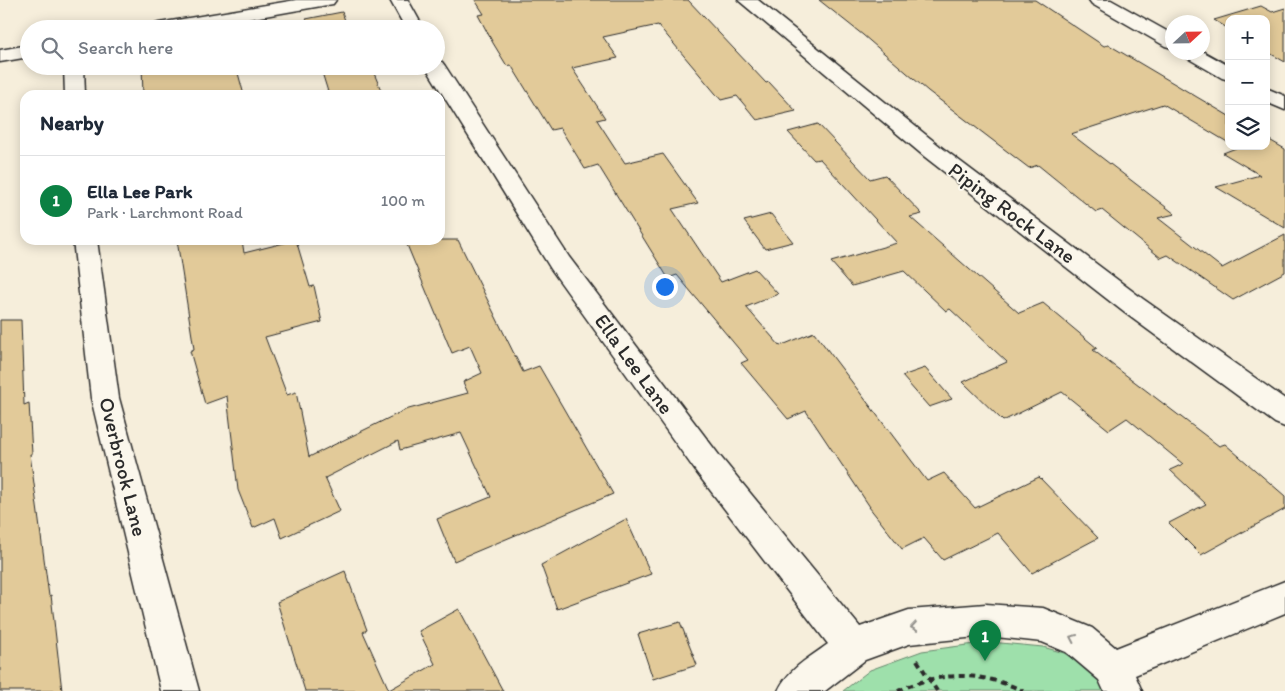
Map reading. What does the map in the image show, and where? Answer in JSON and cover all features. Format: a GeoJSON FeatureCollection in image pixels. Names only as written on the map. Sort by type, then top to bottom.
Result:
{"type":"FeatureCollection","features":[{"type":"Feature","properties":{"kind":"street"},"geometry":{"type":"LineString","coordinates":[[211,20],[327,0]]}},
{"type":"Feature","properties":{"kind":"street"},"geometry":{"type":"LineString","coordinates":[[399,0],[410,20]]}},
{"type":"Feature","properties":{"kind":"street","name":"Piping Rock Lane"},"geometry":{"type":"LineString","coordinates":[[747,0],[933,152],[1134,306],[1285,415]]}},
{"type":"Feature","properties":{"kind":"street"},"geometry":{"type":"LineString","coordinates":[[1098,0],[1165,38]]}},
{"type":"Feature","properties":{"kind":"street"},"geometry":{"type":"LineString","coordinates":[[0,56],[20,53]]}},
{"type":"Feature","properties":{"kind":"street"},"geometry":{"type":"LineString","coordinates":[[1205,60],[1225,72]]}},
{"type":"Feature","properties":{"kind":"street"},"geometry":{"type":"LineString","coordinates":[[74,75],[75,90]]}},
{"type":"Feature","properties":{"kind":"street","name":"Ella Lee Lane"},"geometry":{"type":"LineString","coordinates":[[441,75],[560,264],[708,464],[854,647]]}},
{"type":"Feature","properties":{"kind":"street"},"geometry":{"type":"LineString","coordinates":[[1270,96],[1285,104]]}},
{"type":"Feature","properties":{"kind":"street","name":"Overbrook Lane"},"geometry":{"type":"LineString","coordinates":[[86,245],[105,398],[180,691]]}},
{"type":"Feature","properties":{"kind":"street"},"geometry":{"type":"LineString","coordinates":[[797,691],[854,647],[909,627],[986,620],[1043,625],[1079,640],[1118,679],[1285,597]]}},
{"type":"Feature","properties":{"kind":"path"},"geometry":{"type":"LineString","coordinates":[[916,657],[937,691]]}},
{"type":"Feature","properties":{"kind":"path"},"geometry":{"type":"LineString","coordinates":[[898,691],[928,678],[962,674],[1003,681],[1023,691]]}},
{"type":"Feature","properties":{"kind":"green space"},"geometry":{"type":"Polygon","coordinates":[[[990,642],[1043,647],[1064,653],[1097,674],[1104,691],[843,691],[870,670],[922,651],[990,642]]]}},
{"type":"Feature","properties":{"kind":"building"},"geometry":{"type":"Polygon","coordinates":[[[475,0],[688,0],[766,83],[769,82],[796,111],[757,120],[737,96],[721,100],[658,25],[603,37],[618,58],[572,68],[605,118],[597,120],[625,163],[663,154],[698,203],[672,209],[721,282],[755,269],[778,294],[746,307],[780,346],[814,332],[927,481],[944,473],[975,508],[1039,477],[1098,538],[1032,573],[998,533],[943,560],[924,538],[902,549],[869,507],[806,411],[788,419],[741,363],[748,360],[677,275],[668,278],[598,165],[585,169],[560,128],[551,130],[511,65],[507,66],[493,43],[478,15],[484,14],[475,0]]]}},
{"type":"Feature","properties":{"kind":"building"},"geometry":{"type":"Polygon","coordinates":[[[819,0],[1035,0],[1104,46],[1109,45],[1225,114],[1225,141],[1163,104],[1071,134],[1175,214],[1158,218],[1222,268],[1285,235],[1285,272],[1233,300],[1168,255],[1161,258],[1102,210],[1096,212],[1038,165],[1029,168],[928,91],[819,0]]]}},
{"type":"Feature","properties":{"kind":"building"},"geometry":{"type":"Polygon","coordinates":[[[1261,6],[1272,12],[1285,8],[1285,62],[1270,53],[1270,15],[1231,15],[1261,6]]]}},
{"type":"Feature","properties":{"kind":"building"},"geometry":{"type":"Polygon","coordinates":[[[342,12],[345,20],[306,20],[342,12]]]}},
{"type":"Feature","properties":{"kind":"building"},"geometry":{"type":"Polygon","coordinates":[[[1225,17],[1225,27],[1214,20],[1225,17]]]}},
{"type":"Feature","properties":{"kind":"building"},"geometry":{"type":"Polygon","coordinates":[[[142,75],[238,75],[243,90],[143,90],[142,75]]]}},
{"type":"Feature","properties":{"kind":"building"},"geometry":{"type":"Polygon","coordinates":[[[323,75],[375,75],[381,90],[327,90],[323,75]]]}},
{"type":"Feature","properties":{"kind":"building"},"geometry":{"type":"Polygon","coordinates":[[[818,124],[870,179],[885,175],[922,214],[910,217],[1019,313],[1043,303],[1097,348],[1093,350],[1219,446],[1225,444],[1285,496],[1285,509],[1201,555],[1169,523],[1206,504],[1170,470],[1183,464],[1127,418],[1109,430],[1062,392],[1003,421],[963,382],[1007,362],[950,309],[946,311],[904,271],[852,286],[831,262],[897,243],[820,159],[814,160],[788,132],[818,124]]]}},
{"type":"Feature","properties":{"kind":"building"},"geometry":{"type":"Polygon","coordinates":[[[1270,140],[1285,149],[1285,228],[1216,187],[1260,175],[1223,153],[1231,150],[1270,150],[1270,140]]]}},
{"type":"Feature","properties":{"kind":"building"},"geometry":{"type":"Polygon","coordinates":[[[771,214],[793,242],[765,249],[744,221],[771,214]]]}},
{"type":"Feature","properties":{"kind":"building"},"geometry":{"type":"Polygon","coordinates":[[[445,240],[458,240],[523,372],[539,366],[613,494],[454,561],[437,519],[491,497],[461,433],[400,450],[398,441],[325,478],[340,511],[282,538],[275,518],[253,528],[238,490],[227,396],[205,404],[190,351],[194,349],[178,245],[243,245],[244,253],[276,245],[297,245],[310,287],[314,286],[322,322],[265,337],[287,395],[296,392],[309,457],[405,410],[468,393],[463,382],[482,373],[470,346],[452,353],[407,245],[445,245],[445,240]]]}},
{"type":"Feature","properties":{"kind":"building"},"geometry":{"type":"Polygon","coordinates":[[[0,320],[21,320],[24,405],[29,403],[32,454],[30,454],[49,596],[51,595],[62,691],[0,691],[0,320]]]}},
{"type":"Feature","properties":{"kind":"building"},"geometry":{"type":"Polygon","coordinates":[[[925,368],[952,399],[929,407],[902,376],[925,368]]]}},
{"type":"Feature","properties":{"kind":"building"},"geometry":{"type":"Polygon","coordinates":[[[626,519],[651,574],[557,609],[541,565],[626,519]]]}},
{"type":"Feature","properties":{"kind":"building"},"geometry":{"type":"Polygon","coordinates":[[[345,571],[367,630],[363,632],[389,690],[435,664],[419,631],[459,609],[503,691],[305,691],[277,602],[345,571]]]}},
{"type":"Feature","properties":{"kind":"building"},"geometry":{"type":"Polygon","coordinates":[[[680,622],[697,665],[653,679],[638,634],[680,622]]]}},
{"type":"Feature","properties":{"kind":"place","name":"Ella Lee Park"},"geometry":{"type":"Point","coordinates":[985,661]}}]}
